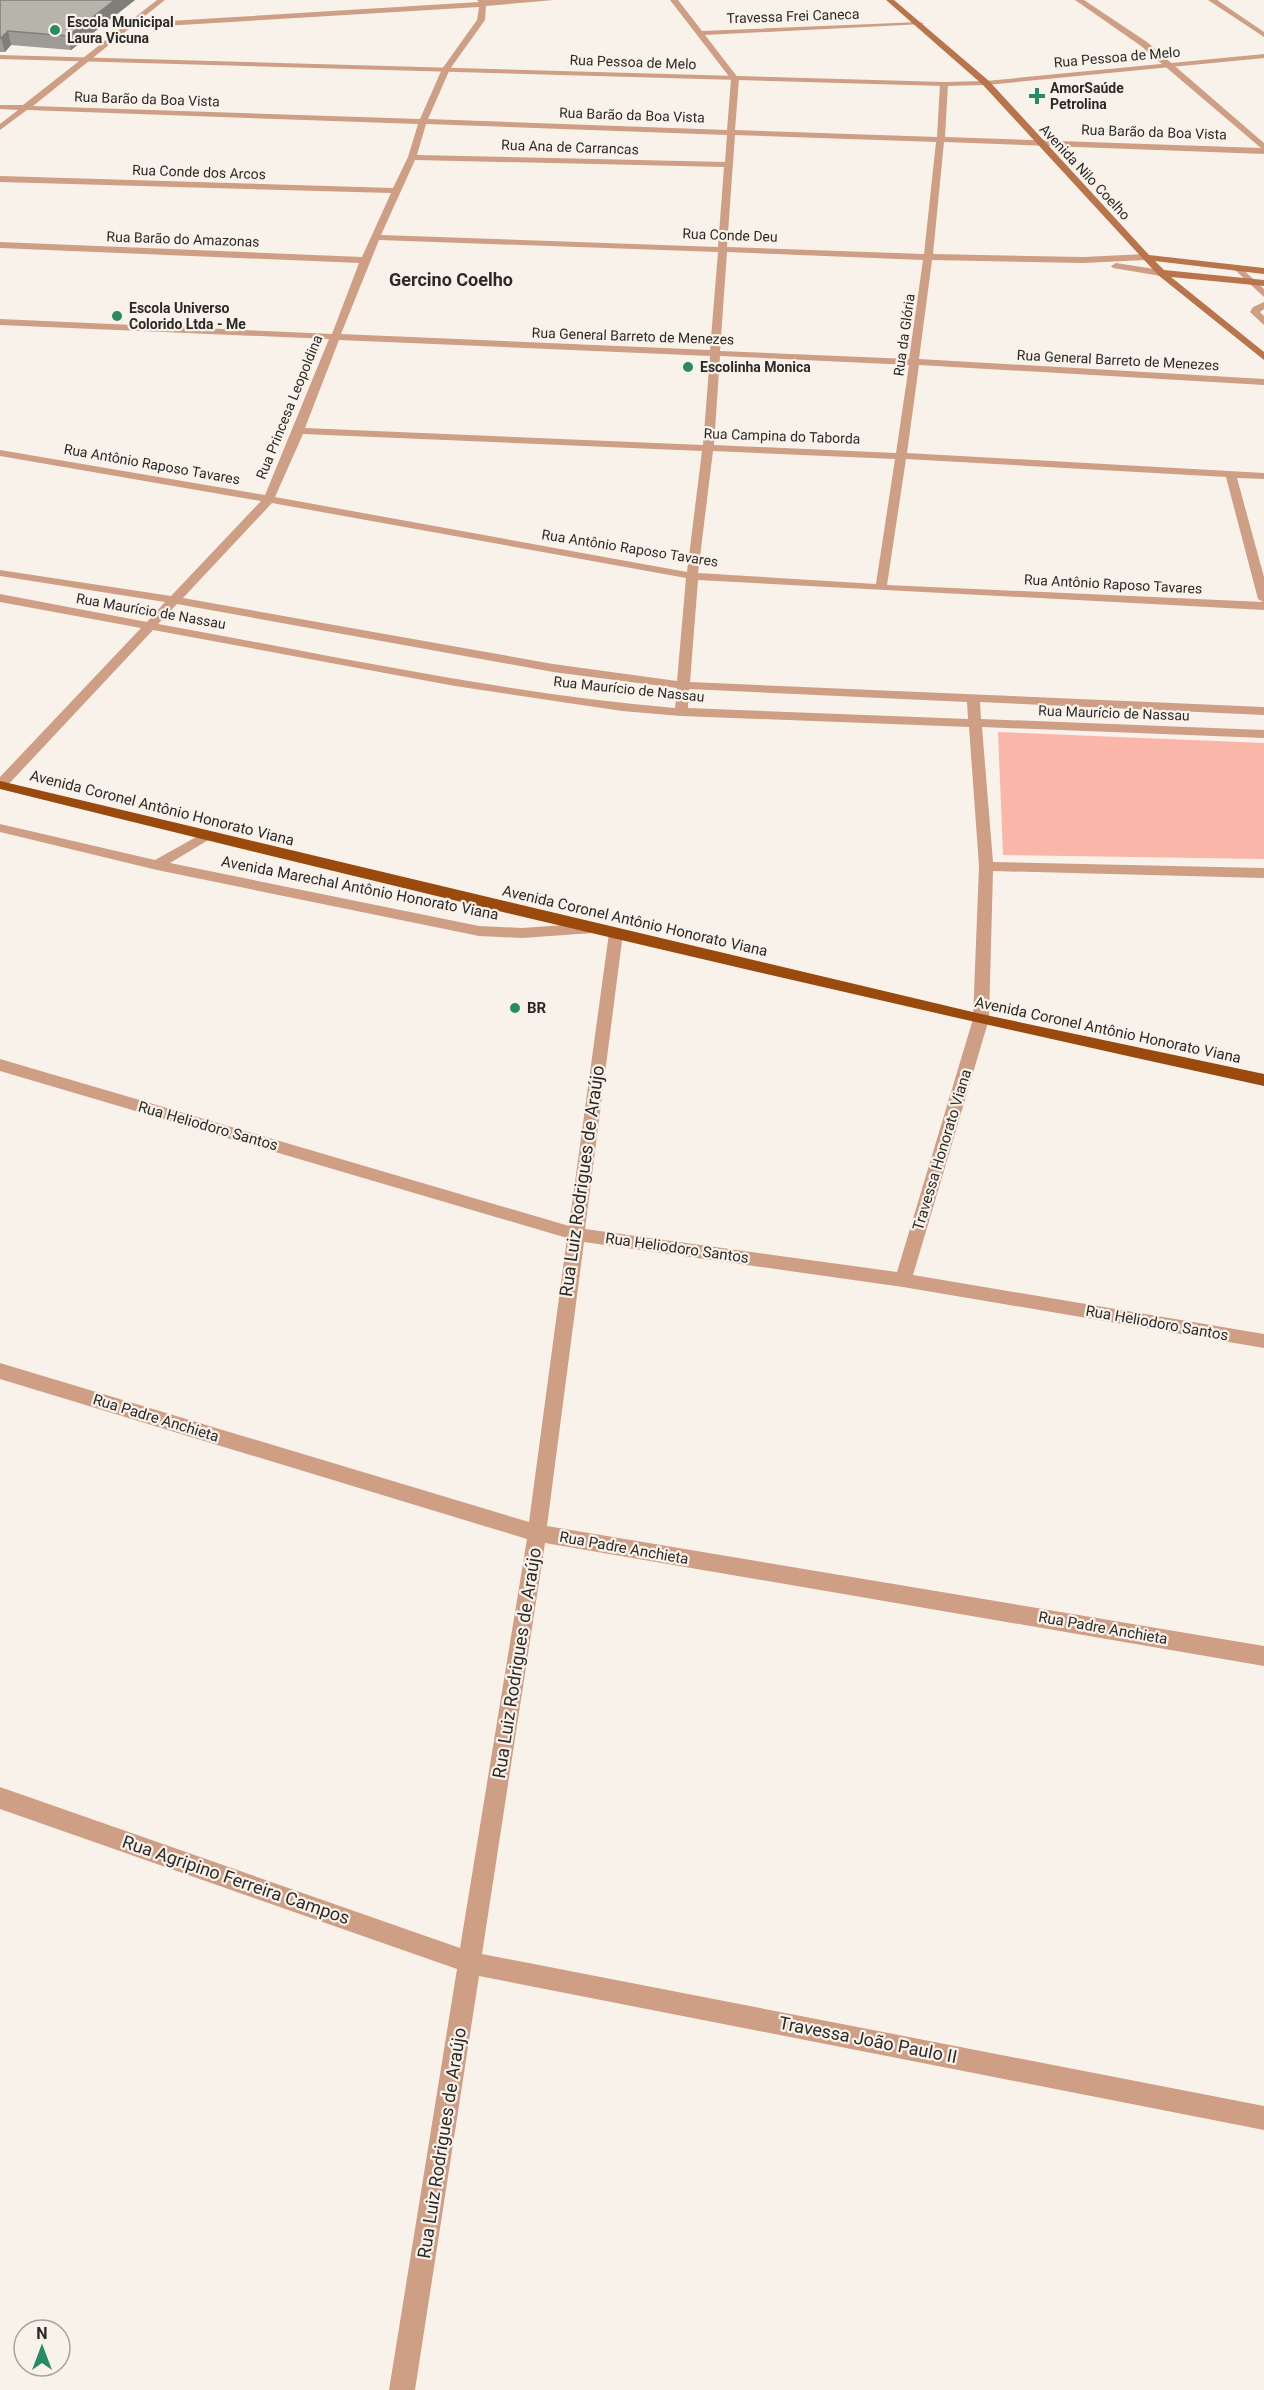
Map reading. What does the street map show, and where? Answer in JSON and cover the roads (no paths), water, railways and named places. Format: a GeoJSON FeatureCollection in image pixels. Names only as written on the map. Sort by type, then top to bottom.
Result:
{"type":"FeatureCollection","features":[{"type":"Feature","properties":{"kind":"highway","name":"Avenida Coronel Antônio Honorato Viana"},"geometry":{"type":"LineString","coordinates":[[0,785],[205,836],[981,1019],[1264,1080]]}},
{"type":"Feature","properties":{"kind":"highway"},"geometry":{"type":"LineString","coordinates":[[1228,1073],[1264,1086]]}},
{"type":"Feature","properties":{"kind":"main road","name":"Avenida Nilo Coelho"},"geometry":{"type":"LineString","coordinates":[[890,0],[986,83],[1161,273],[1264,357]]}},
{"type":"Feature","properties":{"kind":"main road"},"geometry":{"type":"LineString","coordinates":[[1146,257],[1264,271]]}},
{"type":"Feature","properties":{"kind":"main road"},"geometry":{"type":"LineString","coordinates":[[1161,273],[1264,283]]}},
{"type":"Feature","properties":{"kind":"street"},"geometry":{"type":"LineString","coordinates":[[0,128],[161,0]]}},
{"type":"Feature","properties":{"kind":"street"},"geometry":{"type":"LineString","coordinates":[[349,0],[356,12]]}},
{"type":"Feature","properties":{"kind":"street"},"geometry":{"type":"LineString","coordinates":[[130,26],[482,2],[550,0]]}},
{"type":"Feature","properties":{"kind":"street"},"geometry":{"type":"LineString","coordinates":[[675,0],[735,79],[733,132],[721,248],[708,448],[692,576],[681,712]]}},
{"type":"Feature","properties":{"kind":"street"},"geometry":{"type":"LineString","coordinates":[[1079,0],[1172,66],[1264,149]]}},
{"type":"Feature","properties":{"kind":"street"},"geometry":{"type":"LineString","coordinates":[[1212,0],[1264,35]]}},
{"type":"Feature","properties":{"kind":"street","name":"Rua Princesa Leopoldina"},"geometry":{"type":"LineString","coordinates":[[0,785],[269,499],[299,431],[365,260],[412,157],[423,121],[446,69],[481,20],[482,2]]}},
{"type":"Feature","properties":{"kind":"street","name":"Travessa Frei Caneca"},"geometry":{"type":"LineString","coordinates":[[702,33],[920,24]]}},
{"type":"Feature","properties":{"kind":"street","name":"Rua Pessoa de Melo"},"geometry":{"type":"LineString","coordinates":[[0,57],[944,84],[986,83],[1264,56]]}},
{"type":"Feature","properties":{"kind":"street","name":"Rua da Glória"},"geometry":{"type":"LineString","coordinates":[[881,588],[902,456],[929,257],[942,140],[944,84]]}},
{"type":"Feature","properties":{"kind":"street","name":"Rua Barão da Boa Vista"},"geometry":{"type":"LineString","coordinates":[[0,107],[1264,149]]}},
{"type":"Feature","properties":{"kind":"street","name":"Rua Ana de Carrancas"},"geometry":{"type":"LineString","coordinates":[[412,157],[728,165]]}},
{"type":"Feature","properties":{"kind":"street","name":"Rua Conde dos Arcos"},"geometry":{"type":"LineString","coordinates":[[0,179],[397,191]]}},
{"type":"Feature","properties":{"kind":"street","name":"Rua Conde Deu"},"geometry":{"type":"LineString","coordinates":[[375,237],[929,257],[1083,260],[1146,257]]}},
{"type":"Feature","properties":{"kind":"street","name":"Rua Barão do Amazonas"},"geometry":{"type":"LineString","coordinates":[[0,245],[365,260]]}},
{"type":"Feature","properties":{"kind":"street","name":"Rua Conde Deu"},"geometry":{"type":"LineString","coordinates":[[1083,260],[1161,273]]}},
{"type":"Feature","properties":{"kind":"street"},"geometry":{"type":"LineString","coordinates":[[1238,268],[1249,282],[1264,294]]}},
{"type":"Feature","properties":{"kind":"street"},"geometry":{"type":"LineString","coordinates":[[1264,305],[1255,312],[1264,322]]}},
{"type":"Feature","properties":{"kind":"street","name":"Rua General Barreto de Menezes"},"geometry":{"type":"LineString","coordinates":[[0,322],[914,362],[1264,382]]}},
{"type":"Feature","properties":{"kind":"street","name":"Rua Campina do Taborda"},"geometry":{"type":"LineString","coordinates":[[299,431],[902,456],[1264,476]]}},
{"type":"Feature","properties":{"kind":"street","name":"Rua Antônio Raposo Tavares"},"geometry":{"type":"LineString","coordinates":[[0,453],[692,576],[881,588],[1264,606]]}},
{"type":"Feature","properties":{"kind":"street"},"geometry":{"type":"LineString","coordinates":[[1231,474],[1264,599]]}},
{"type":"Feature","properties":{"kind":"street","name":"Rua Maurício de Nassau"},"geometry":{"type":"LineString","coordinates":[[0,573],[174,600],[553,668],[683,685],[1264,711]]}},
{"type":"Feature","properties":{"kind":"street","name":"Rua Maurício de Nassau"},"geometry":{"type":"LineString","coordinates":[[0,598],[147,627],[555,698],[681,712],[1264,734]]}},
{"type":"Feature","properties":{"kind":"street","name":"Travessa Honorato Viana"},"geometry":{"type":"LineString","coordinates":[[903,1280],[981,1019],[986,866],[973,698]]}},
{"type":"Feature","properties":{"kind":"street"},"geometry":{"type":"LineString","coordinates":[[0,828],[157,865],[205,836]]}},
{"type":"Feature","properties":{"kind":"street","name":"Avenida Marechal Antônio Honorato Viana"},"geometry":{"type":"LineString","coordinates":[[157,865],[478,931],[522,933],[593,928]]}},
{"type":"Feature","properties":{"kind":"street"},"geometry":{"type":"LineString","coordinates":[[986,866],[1264,873]]}},
{"type":"Feature","properties":{"kind":"street","name":"Rua Luiz Rodrigues de Araújo"},"geometry":{"type":"LineString","coordinates":[[402,2390],[537,1533],[616,933]]}},
{"type":"Feature","properties":{"kind":"street","name":"Rua Heliodoro Santos"},"geometry":{"type":"LineString","coordinates":[[0,1065],[575,1234],[903,1280],[1264,1341]]}},
{"type":"Feature","properties":{"kind":"street","name":"Rua Padre Anchieta"},"geometry":{"type":"LineString","coordinates":[[0,1371],[537,1533],[1264,1656]]}},
{"type":"Feature","properties":{"kind":"street","name":"Rua Agripino Ferreira Campos"},"geometry":{"type":"LineString","coordinates":[[0,1798],[471,1962]]}},
{"type":"Feature","properties":{"kind":"street","name":"Travessa João Paulo II"},"geometry":{"type":"LineString","coordinates":[[471,1962],[1264,2118]]}},
{"type":"Feature","properties":{"kind":"place","name":"Escola Municipal Laura Vicuna"},"geometry":{"type":"Point","coordinates":[55,30]}},
{"type":"Feature","properties":{"kind":"place","name":"AmorSaúde Petrolina"},"geometry":{"type":"Point","coordinates":[1037,96]}},
{"type":"Feature","properties":{"kind":"place","name":"Escola Universo Colorido Ltda - Me"},"geometry":{"type":"Point","coordinates":[117,316]}},
{"type":"Feature","properties":{"kind":"place","name":"Escolinha Monica"},"geometry":{"type":"Point","coordinates":[688,367]}},
{"type":"Feature","properties":{"kind":"place","name":"BR"},"geometry":{"type":"Point","coordinates":[515,1008]}},
{"type":"Feature","properties":{"kind":"district","name":"Gercino Coelho"},"geometry":{"type":"Point","coordinates":[451,280]}}]}
